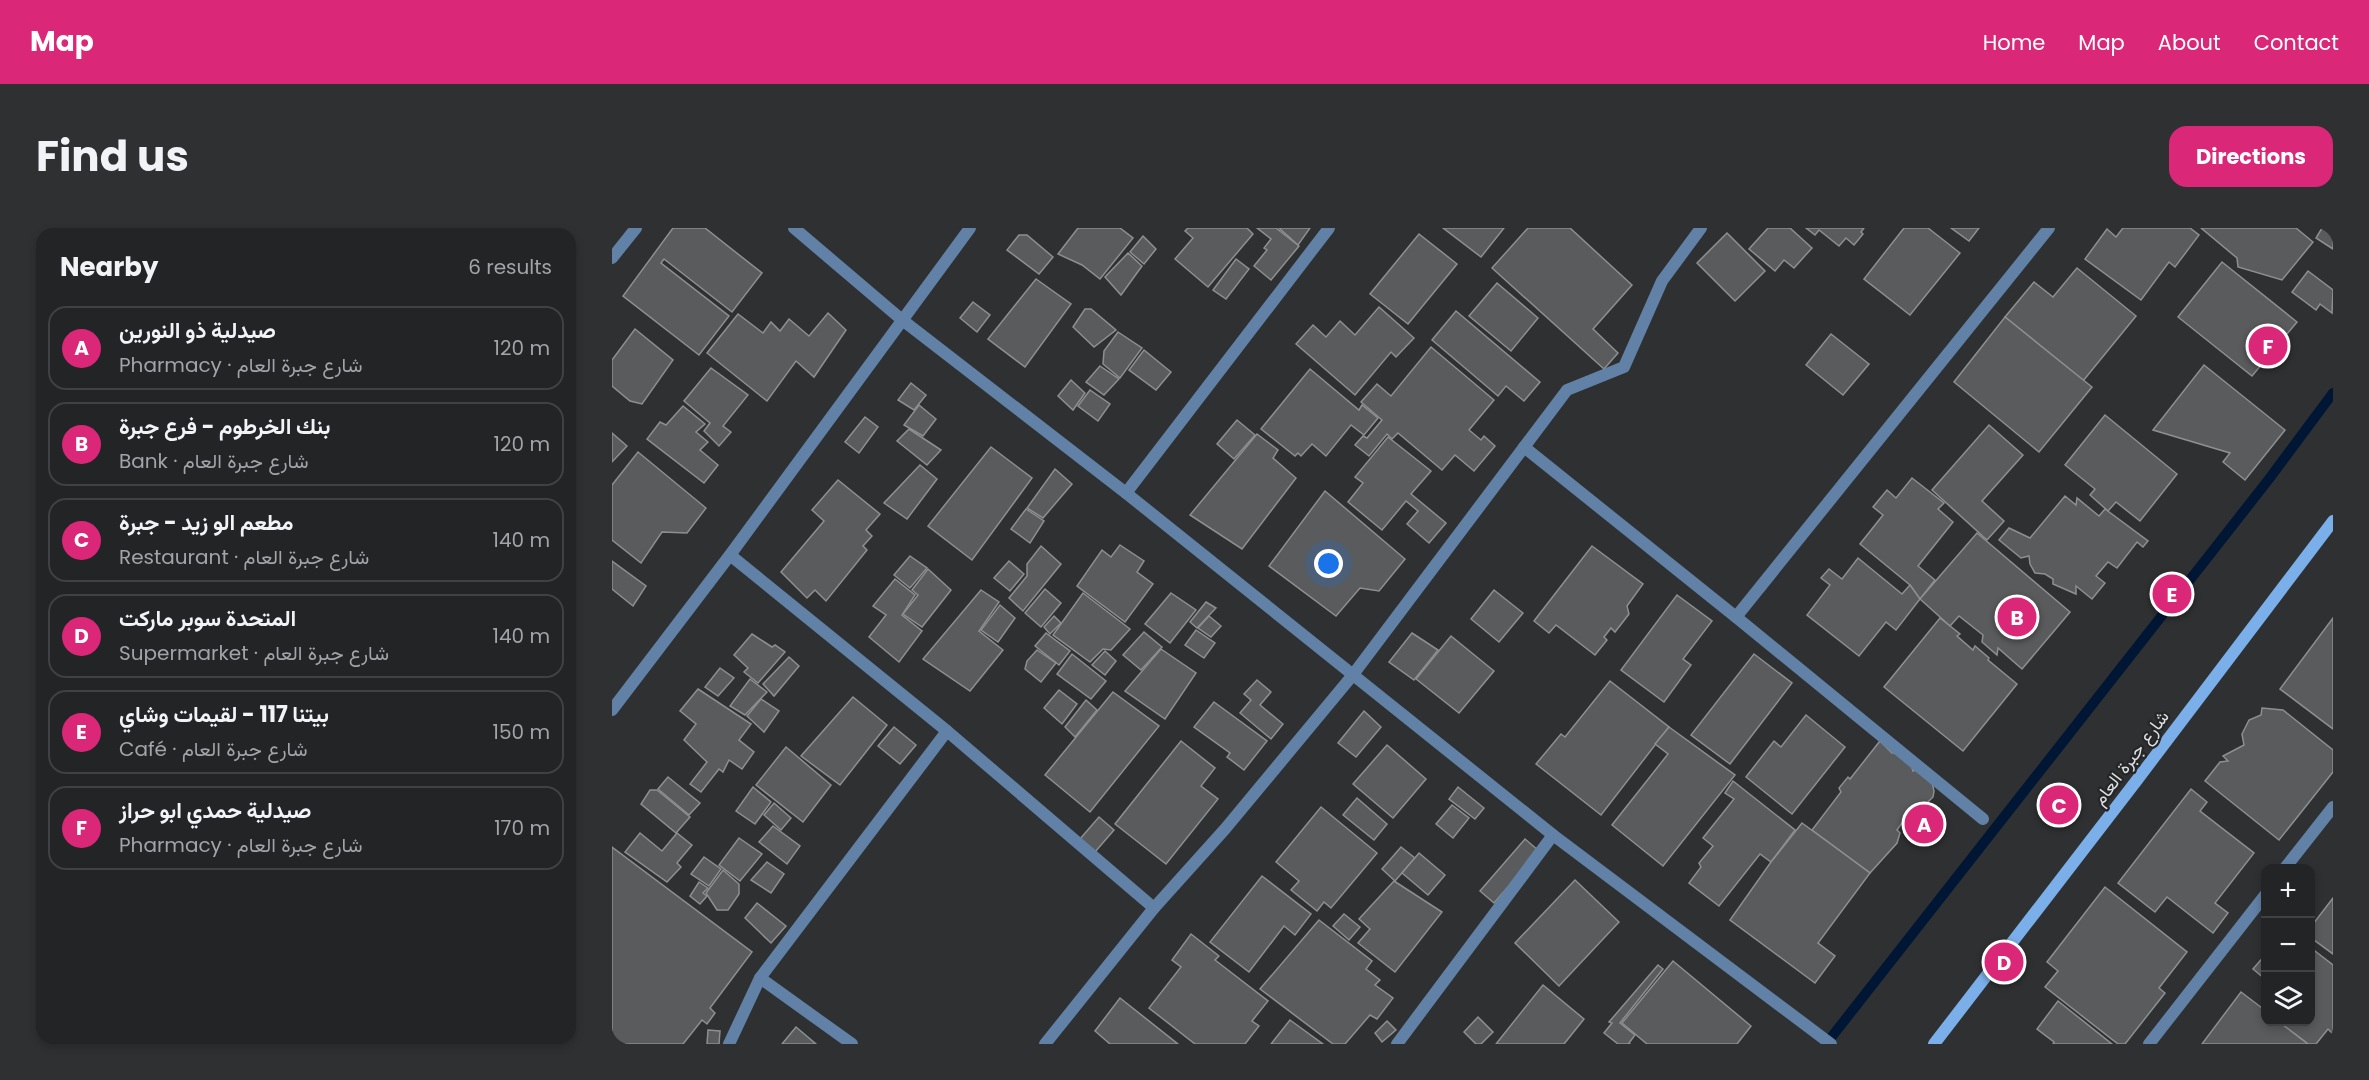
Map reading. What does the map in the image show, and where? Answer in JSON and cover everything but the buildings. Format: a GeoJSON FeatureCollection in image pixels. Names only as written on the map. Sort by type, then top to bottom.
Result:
{"type":"FeatureCollection","features":[{"type":"Feature","properties":{"kind":"main road","name":"شارع جبرة العام"},"geometry":{"type":"LineString","coordinates":[[1934,1044],[2333,521]]}},
{"type":"Feature","properties":{"kind":"street"},"geometry":{"type":"LineString","coordinates":[[612,258],[636,228]]}},
{"type":"Feature","properties":{"kind":"street"},"geometry":{"type":"LineString","coordinates":[[794,228],[901,319],[1126,493],[1553,835],[1830,1044]]}},
{"type":"Feature","properties":{"kind":"street"},"geometry":{"type":"LineString","coordinates":[[612,710],[730,555],[970,228]]}},
{"type":"Feature","properties":{"kind":"street"},"geometry":{"type":"LineString","coordinates":[[1126,493],[1329,228]]}},
{"type":"Feature","properties":{"kind":"street"},"geometry":{"type":"LineString","coordinates":[[1045,1044],[1154,908],[1225,829],[1352,676],[1567,390],[1624,367],[1662,281],[1701,228]]}},
{"type":"Feature","properties":{"kind":"street"},"geometry":{"type":"LineString","coordinates":[[1736,617],[2049,228]]}},
{"type":"Feature","properties":{"kind":"street"},"geometry":{"type":"LineString","coordinates":[[1524,447],[1983,819]]}},
{"type":"Feature","properties":{"kind":"street"},"geometry":{"type":"LineString","coordinates":[[730,555],[946,731],[1154,908]]}},
{"type":"Feature","properties":{"kind":"street"},"geometry":{"type":"LineString","coordinates":[[729,1044],[760,978],[946,731]]}},
{"type":"Feature","properties":{"kind":"street"},"geometry":{"type":"LineString","coordinates":[[2288,864],[2333,807]]}},
{"type":"Feature","properties":{"kind":"street"},"geometry":{"type":"LineString","coordinates":[[1397,1044],[1553,835]]}},
{"type":"Feature","properties":{"kind":"street"},"geometry":{"type":"LineString","coordinates":[[2149,1044],[2261,899]]}},
{"type":"Feature","properties":{"kind":"street"},"geometry":{"type":"LineString","coordinates":[[760,978],[852,1044]]}},
{"type":"Feature","properties":{"kind":"waterway"},"geometry":{"type":"LineString","coordinates":[[1826,1044],[2269,479],[2333,393]]}},
{"type":"Feature","properties":{"kind":"place","name":"صيدلية حمدي ابو حراز"},"geometry":{"type":"Point","coordinates":[2268,346]}},
{"type":"Feature","properties":{"kind":"place","name":"بيتنا 117 - لقيمات وشاي"},"geometry":{"type":"Point","coordinates":[2172,594]}},
{"type":"Feature","properties":{"kind":"place","name":"بنك الخرطوم - فرع جبرة"},"geometry":{"type":"Point","coordinates":[2017,617]}},
{"type":"Feature","properties":{"kind":"place","name":"مطعم الو زيد - جبرة"},"geometry":{"type":"Point","coordinates":[2059,805]}},
{"type":"Feature","properties":{"kind":"place","name":"صيدلية ذو النورين"},"geometry":{"type":"Point","coordinates":[1924,824]}},
{"type":"Feature","properties":{"kind":"place","name":"المتحدة سوبر ماركت"},"geometry":{"type":"Point","coordinates":[2004,962]}}]}
